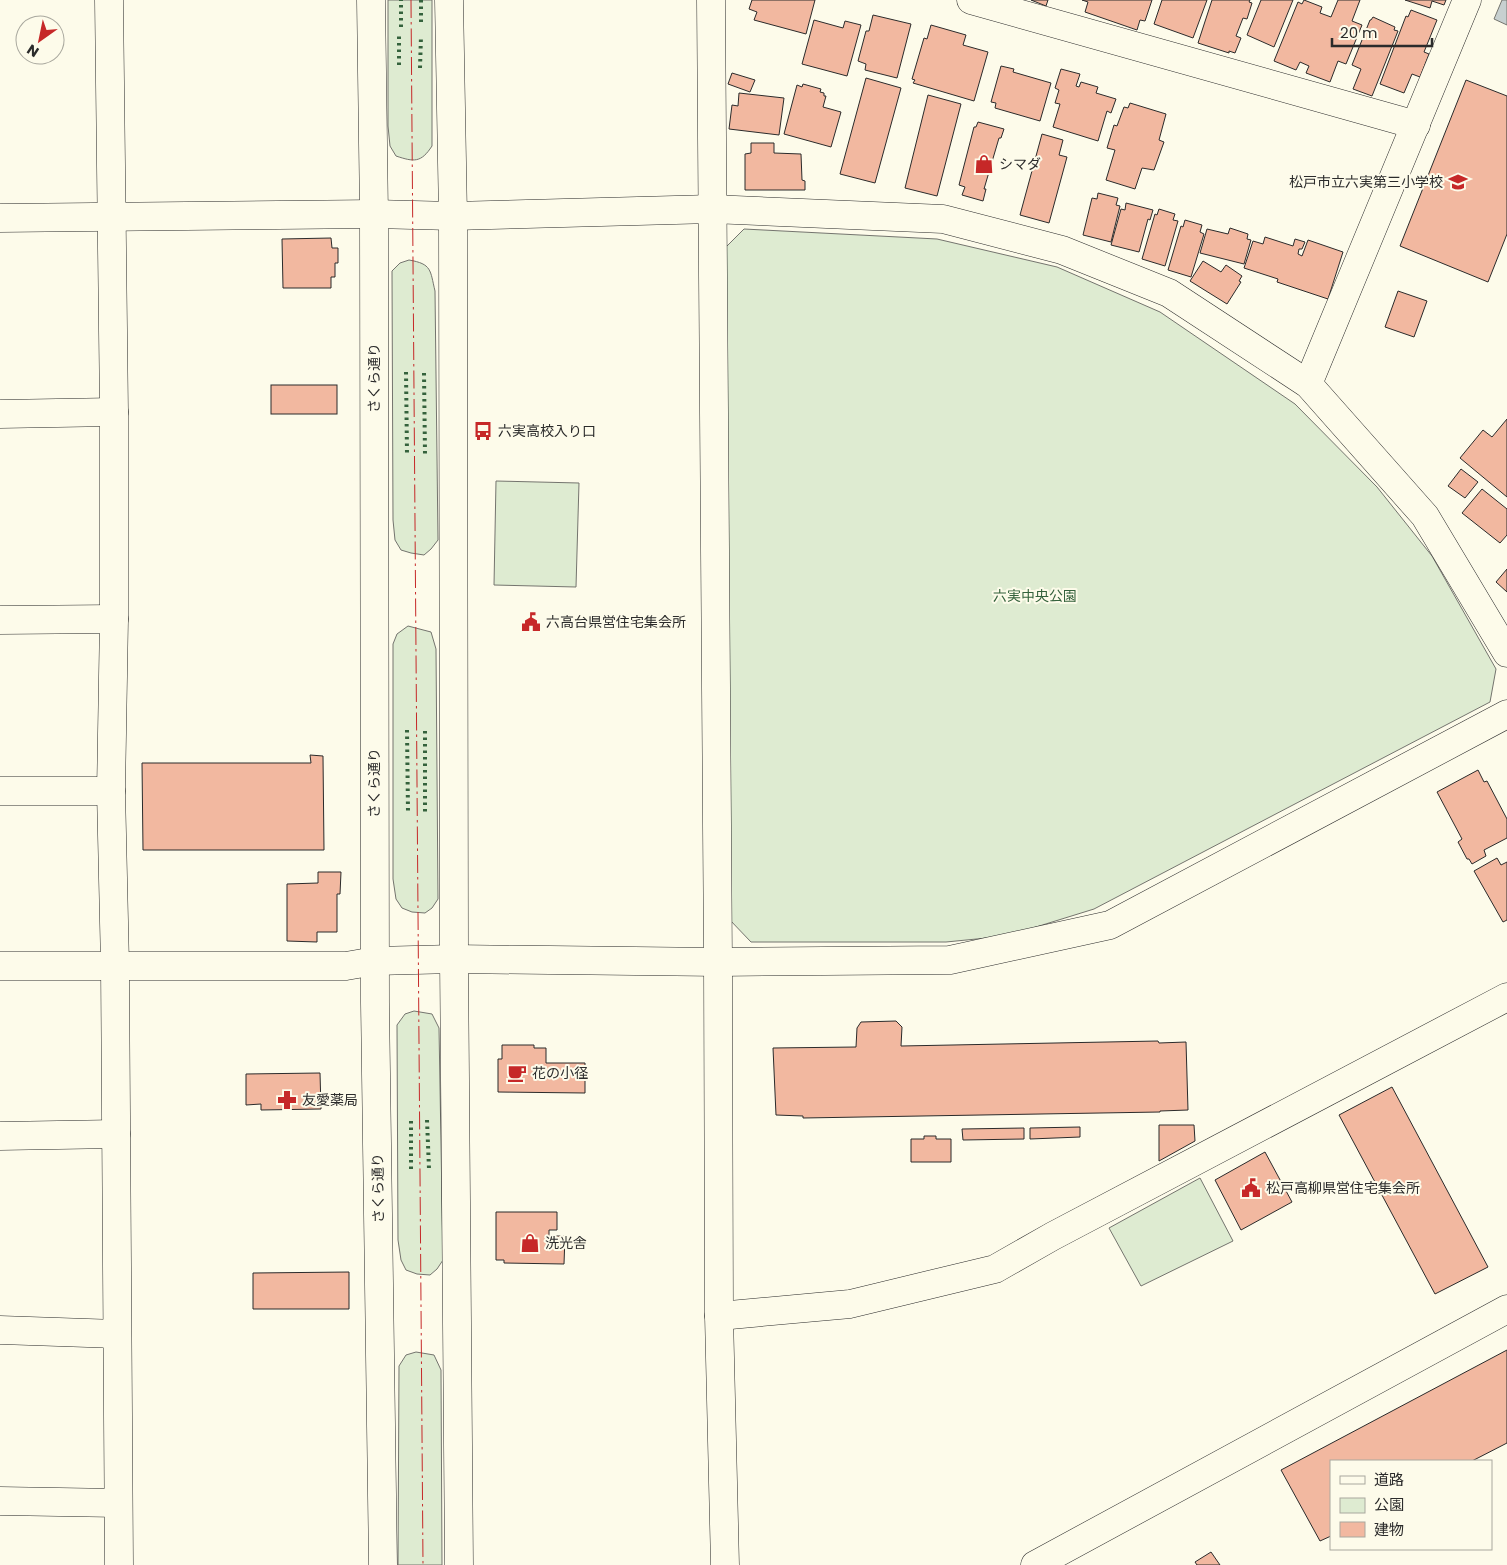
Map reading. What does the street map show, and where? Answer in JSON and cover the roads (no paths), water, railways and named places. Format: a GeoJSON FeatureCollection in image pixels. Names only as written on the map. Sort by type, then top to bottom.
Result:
{"type":"FeatureCollection","features":[{"type":"Feature","properties":{"kind":"street"},"geometry":{"type":"LineString","coordinates":[[109,0],[114,412],[112,791],[119,1565]]}},
{"type":"Feature","properties":{"kind":"street","name":"さくら通り"},"geometry":{"type":"LineString","coordinates":[[371,0],[374,214],[374,961],[383,1565]]}},
{"type":"Feature","properties":{"kind":"street"},"geometry":{"type":"LineString","coordinates":[[449,0],[453,216],[454,959],[459,1565]]}},
{"type":"Feature","properties":{"kind":"street"},"geometry":{"type":"LineString","coordinates":[[711,0],[719,1316],[724,1565]]}},
{"type":"Feature","properties":{"kind":"street"},"geometry":{"type":"LineString","coordinates":[[970,0],[1416,125]]}},
{"type":"Feature","properties":{"kind":"street"},"geometry":{"type":"LineString","coordinates":[[1308,384],[1467,0]]}},
{"type":"Feature","properties":{"kind":"street"},"geometry":{"type":"LineString","coordinates":[[0,218],[374,214],[453,216],[712,209],[943,218],[1062,250],[1169,293],[1308,384],[1424,516],[1507,653]]}},
{"type":"Feature","properties":{"kind":"street"},"geometry":{"type":"LineString","coordinates":[[0,414],[114,412]]}},
{"type":"Feature","properties":{"kind":"street"},"geometry":{"type":"LineString","coordinates":[[0,620],[114,619]]}},
{"type":"Feature","properties":{"kind":"street"},"geometry":{"type":"LineString","coordinates":[[0,966],[346,966],[374,961],[454,959],[718,962],[950,960],[1110,925],[1507,714]]}},
{"type":"Feature","properties":{"kind":"street"},"geometry":{"type":"LineString","coordinates":[[0,791],[112,791]]}},
{"type":"Feature","properties":{"kind":"street"},"geometry":{"type":"LineString","coordinates":[[719,1316],[850,1304],[995,1268],[1052,1236],[1507,997]]}},
{"type":"Feature","properties":{"kind":"street"},"geometry":{"type":"LineString","coordinates":[[0,1136],[116,1134]]}},
{"type":"Feature","properties":{"kind":"street"},"geometry":{"type":"LineString","coordinates":[[1035,1565],[1507,1309]]}},
{"type":"Feature","properties":{"kind":"street"},"geometry":{"type":"LineString","coordinates":[[0,1330],[117,1334]]}},
{"type":"Feature","properties":{"kind":"street"},"geometry":{"type":"LineString","coordinates":[[0,1501],[118,1503]]}},
{"type":"Feature","properties":{"kind":"place","name":"シマダ"},"geometry":{"type":"Point","coordinates":[984,164]}},
{"type":"Feature","properties":{"kind":"place","name":"松戸市立六実第三小学校"},"geometry":{"type":"Point","coordinates":[1458,182]}},
{"type":"Feature","properties":{"kind":"place","name":"六実高校入り口"},"geometry":{"type":"Point","coordinates":[483,431]}},
{"type":"Feature","properties":{"kind":"place","name":"六高台県営住宅集会所"},"geometry":{"type":"Point","coordinates":[531,622]}},
{"type":"Feature","properties":{"kind":"place","name":"花の小径"},"geometry":{"type":"Point","coordinates":[517,1073]}},
{"type":"Feature","properties":{"kind":"place","name":"友愛薬局"},"geometry":{"type":"Point","coordinates":[287,1100]}},
{"type":"Feature","properties":{"kind":"place","name":"松戸高柳県営住宅集会所"},"geometry":{"type":"Point","coordinates":[1251,1188]}},
{"type":"Feature","properties":{"kind":"place","name":"洗光舎"},"geometry":{"type":"Point","coordinates":[530,1243]}},
{"type":"Feature","properties":{"kind":"park label","name":"六実中央公園"},"geometry":{"type":"Point","coordinates":[1035,596]}}]}
